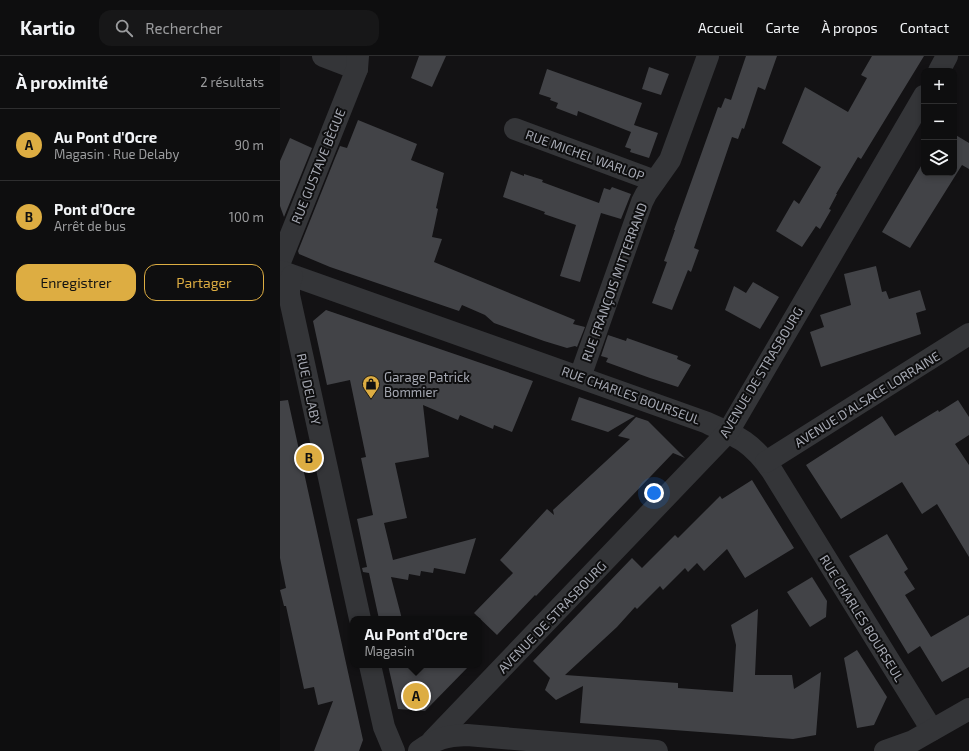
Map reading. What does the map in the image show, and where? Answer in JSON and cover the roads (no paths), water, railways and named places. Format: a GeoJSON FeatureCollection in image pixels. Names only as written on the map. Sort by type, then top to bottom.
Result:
{"type":"FeatureCollection","features":[{"type":"Feature","properties":{"kind":"street","name":"RUE GUSTAVE BÈGUE"},"geometry":{"type":"LineString","coordinates":[[284,270],[358,63],[323,56]]}},
{"type":"Feature","properties":{"kind":"street","name":"RUE FRANÇOIS MITTERRAND"},"geometry":{"type":"LineString","coordinates":[[580,377],[642,202],[670,160],[708,56]]}},
{"type":"Feature","properties":{"kind":"street"},"geometry":{"type":"LineString","coordinates":[[941,68],[948,56]]}},
{"type":"Feature","properties":{"kind":"street","name":"AVENUE DE STRASBOURG"},"geometry":{"type":"LineString","coordinates":[[425,746],[728,432],[921,101]]}},
{"type":"Feature","properties":{"kind":"street","name":"RUE MICHEL WARLOP"},"geometry":{"type":"LineString","coordinates":[[515,129],[655,181]]}},
{"type":"Feature","properties":{"kind":"street","name":"RUE CHARLES BOURSEUL"},"geometry":{"type":"LineString","coordinates":[[284,270],[705,422],[746,442],[766,462],[932,730]]}},
{"type":"Feature","properties":{"kind":"street","name":"RUE DELABY"},"geometry":{"type":"LineString","coordinates":[[284,270],[289,285],[289,295],[359,616]]}},
{"type":"Feature","properties":{"kind":"street","name":"AVENUE D'ALSACE LORRAINE"},"geometry":{"type":"LineString","coordinates":[[766,462],[969,334]]}},
{"type":"Feature","properties":{"kind":"street"},"geometry":{"type":"LineString","coordinates":[[371,668],[384,727],[394,751]]}},
{"type":"Feature","properties":{"kind":"street"},"geometry":{"type":"LineString","coordinates":[[885,751],[913,741],[969,709]]}},
{"type":"Feature","properties":{"kind":"street"},"geometry":{"type":"LineString","coordinates":[[425,746],[445,737],[467,735],[657,751]]}},
{"type":"Feature","properties":{"kind":"place","name":"Garage Patrick Bommier"},"geometry":{"type":"Point","coordinates":[371,399]}},
{"type":"Feature","properties":{"kind":"place","name":"Pont d'Ocre"},"geometry":{"type":"Point","coordinates":[309,458]}},
{"type":"Feature","properties":{"kind":"place","name":"Au Pont d'Ocre"},"geometry":{"type":"Point","coordinates":[416,696]}}]}
